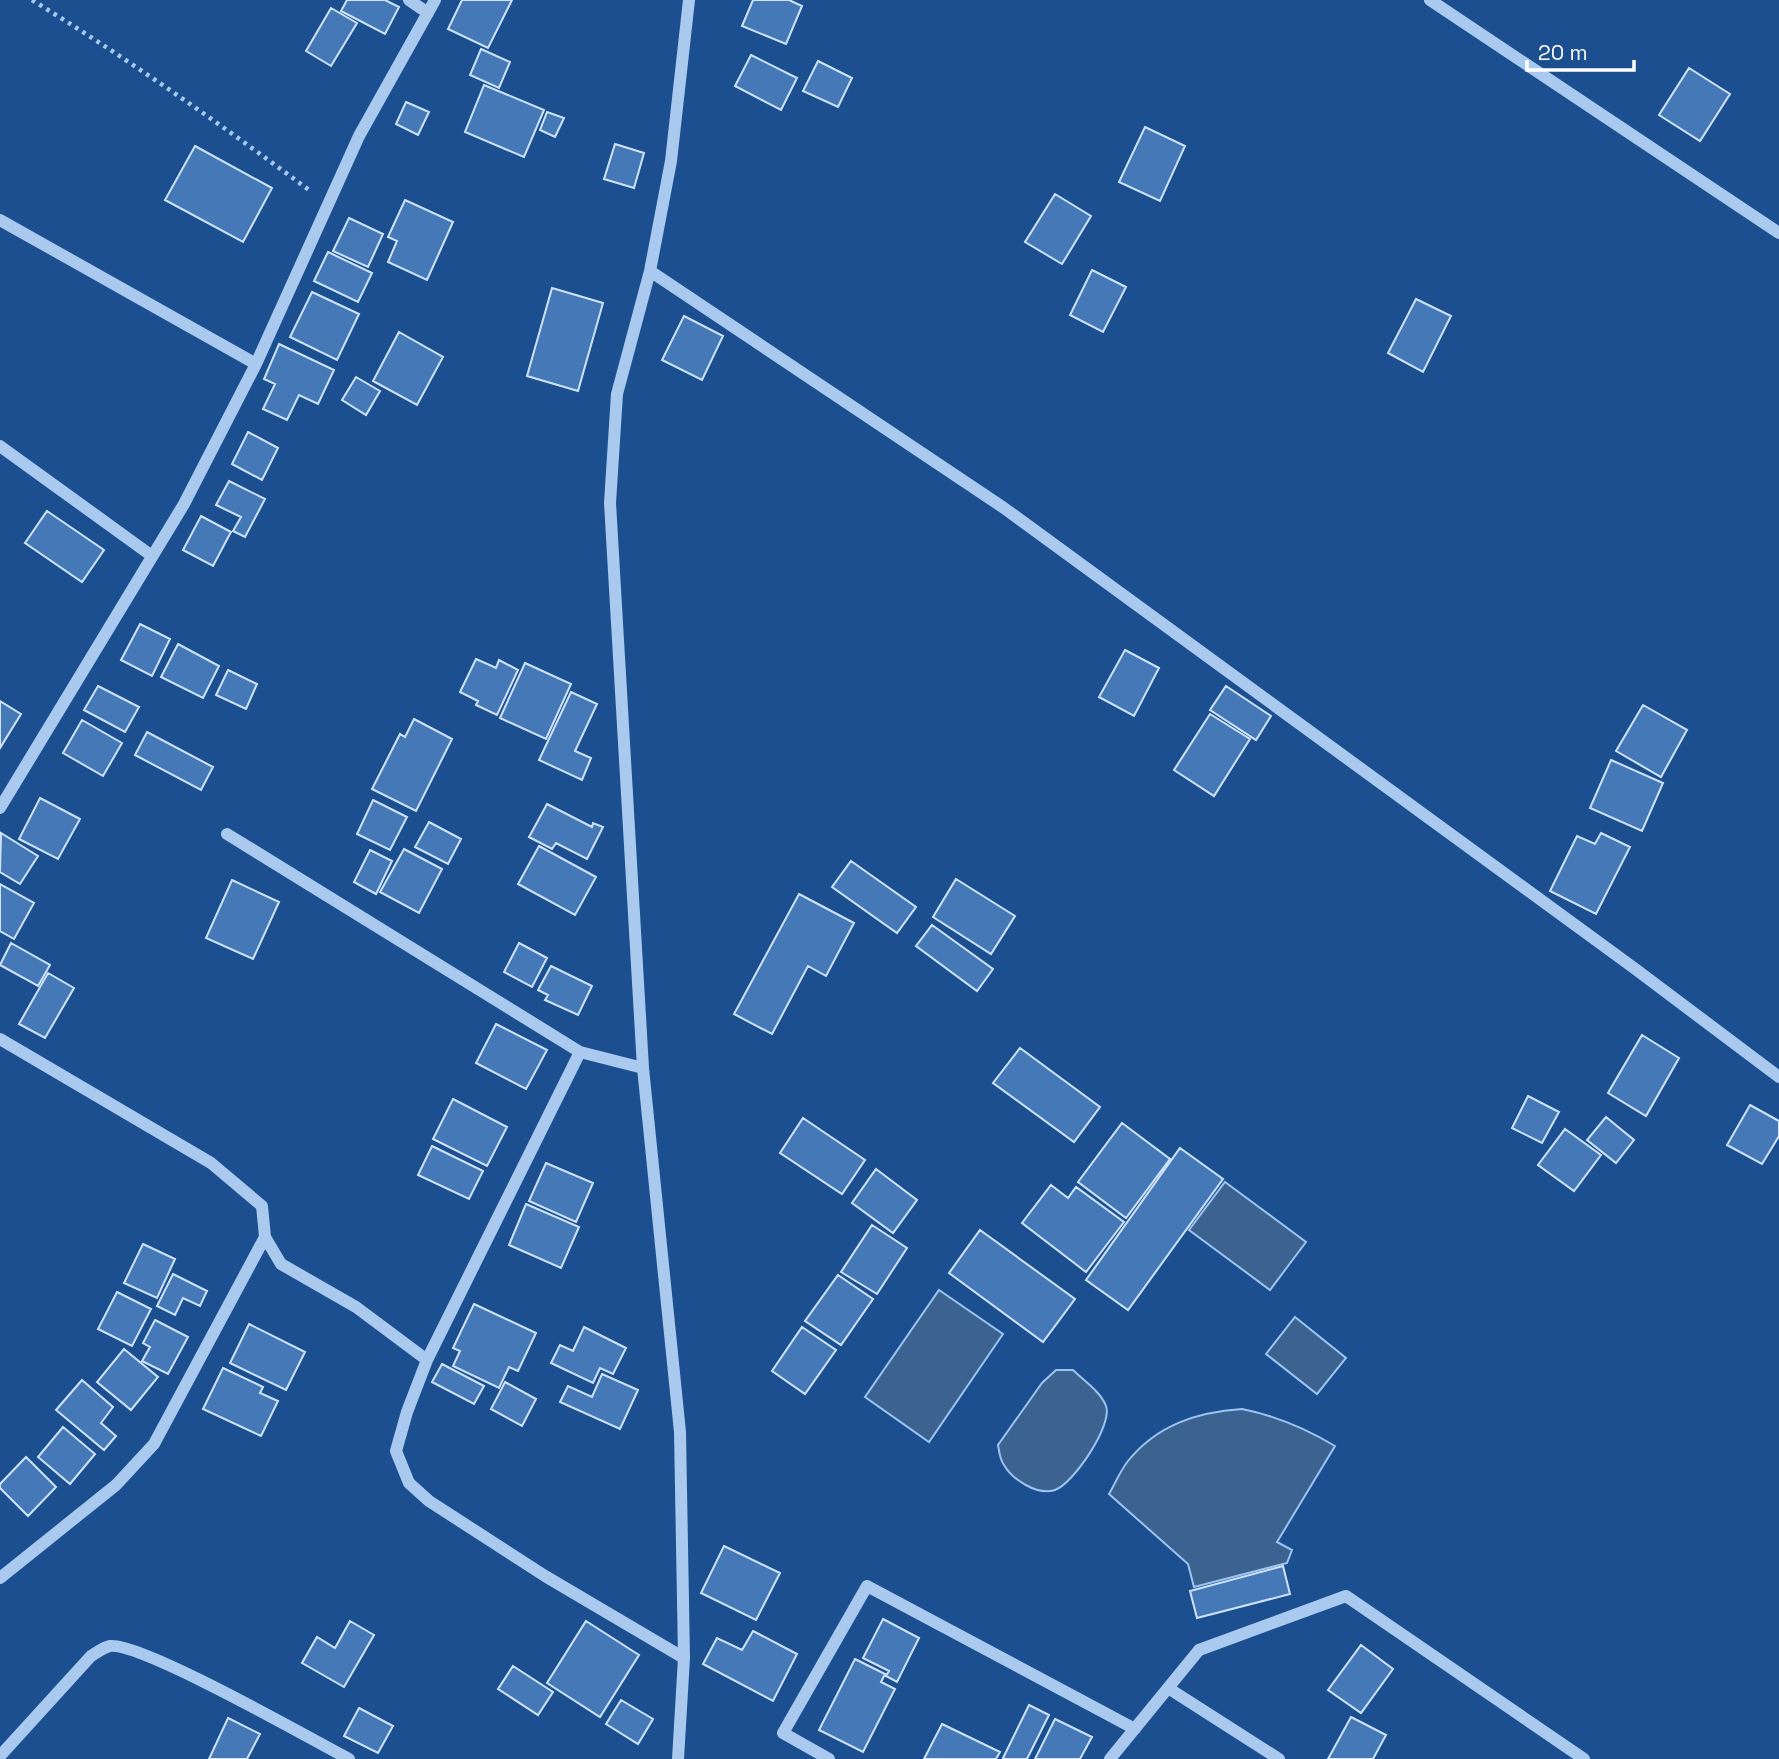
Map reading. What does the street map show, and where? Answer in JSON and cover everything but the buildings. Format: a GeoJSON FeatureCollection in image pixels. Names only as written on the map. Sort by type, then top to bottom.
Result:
{"type":"FeatureCollection","features":[{"type":"Feature","properties":{"kind":"street"},"geometry":{"type":"LineString","coordinates":[[409,0],[428,13]]}},
{"type":"Feature","properties":{"kind":"street"},"geometry":{"type":"LineString","coordinates":[[0,807],[184,504],[256,364],[359,136],[435,0]]}},
{"type":"Feature","properties":{"kind":"street"},"geometry":{"type":"LineString","coordinates":[[678,1759],[684,1658],[680,1432],[643,1068],[610,503],[617,394],[650,271],[671,161],[689,0]]}},
{"type":"Feature","properties":{"kind":"street"},"geometry":{"type":"LineString","coordinates":[[1430,0],[1779,233]]}},
{"type":"Feature","properties":{"kind":"street"},"geometry":{"type":"LineString","coordinates":[[0,220],[256,364]]}},
{"type":"Feature","properties":{"kind":"street"},"geometry":{"type":"LineString","coordinates":[[650,271],[1015,517],[1623,960],[1779,1077]]}},
{"type":"Feature","properties":{"kind":"street"},"geometry":{"type":"LineString","coordinates":[[0,446],[152,556]]}},
{"type":"Feature","properties":{"kind":"street"},"geometry":{"type":"LineString","coordinates":[[227,834],[580,1052],[643,1068]]}},
{"type":"Feature","properties":{"kind":"street"},"geometry":{"type":"LineString","coordinates":[[0,1039],[212,1163],[262,1206],[265,1237],[281,1264],[356,1307],[427,1360]]}},
{"type":"Feature","properties":{"kind":"street"},"geometry":{"type":"LineString","coordinates":[[580,1052],[427,1360],[407,1412],[396,1451],[409,1483],[429,1501],[545,1576],[684,1658]]}},
{"type":"Feature","properties":{"kind":"street"},"geometry":{"type":"LineString","coordinates":[[0,1578],[116,1485],[154,1444],[265,1237]]}},
{"type":"Feature","properties":{"kind":"street"},"geometry":{"type":"LineString","coordinates":[[829,1759],[783,1733],[867,1586],[1135,1729]]}},
{"type":"Feature","properties":{"kind":"street"},"geometry":{"type":"LineString","coordinates":[[1110,1759],[1199,1650],[1346,1595],[1584,1759]]}},
{"type":"Feature","properties":{"kind":"street"},"geometry":{"type":"LineString","coordinates":[[0,1756],[91,1656],[110,1646],[132,1650],[172,1667],[349,1759]]}},
{"type":"Feature","properties":{"kind":"street"},"geometry":{"type":"LineString","coordinates":[[1168,1688],[1279,1759]]}},
{"type":"Feature","properties":{"kind":"path"},"geometry":{"type":"LineString","coordinates":[[32,0],[119,54],[214,119],[330,205]]}},
{"type":"Feature","properties":{"kind":"water"},"geometry":{"type":"Polygon","coordinates":[[[1225,1182],[1306,1242],[1270,1290],[1189,1230],[1225,1182]]]}},
{"type":"Feature","properties":{"kind":"water"},"geometry":{"type":"Polygon","coordinates":[[[939,1290],[1003,1334],[929,1442],[865,1397],[939,1290]]]}},
{"type":"Feature","properties":{"kind":"water"},"geometry":{"type":"Polygon","coordinates":[[[1295,1317],[1346,1358],[1317,1394],[1266,1354],[1295,1317]]]}},
{"type":"Feature","properties":{"kind":"water"},"geometry":{"type":"Polygon","coordinates":[[[1056,1370],[1073,1370],[1100,1396],[1106,1406],[1107,1415],[1098,1439],[1072,1477],[1055,1490],[1041,1491],[1019,1481],[1008,1470],[1002,1461],[998,1445],[1042,1383],[1056,1370]]]}},
{"type":"Feature","properties":{"kind":"water"},"geometry":{"type":"Polygon","coordinates":[[[1242,1409],[1290,1423],[1335,1446],[1277,1542],[1292,1550],[1287,1563],[1194,1587],[1188,1564],[1109,1494],[1128,1461],[1152,1438],[1194,1417],[1242,1409]]]}}]}
